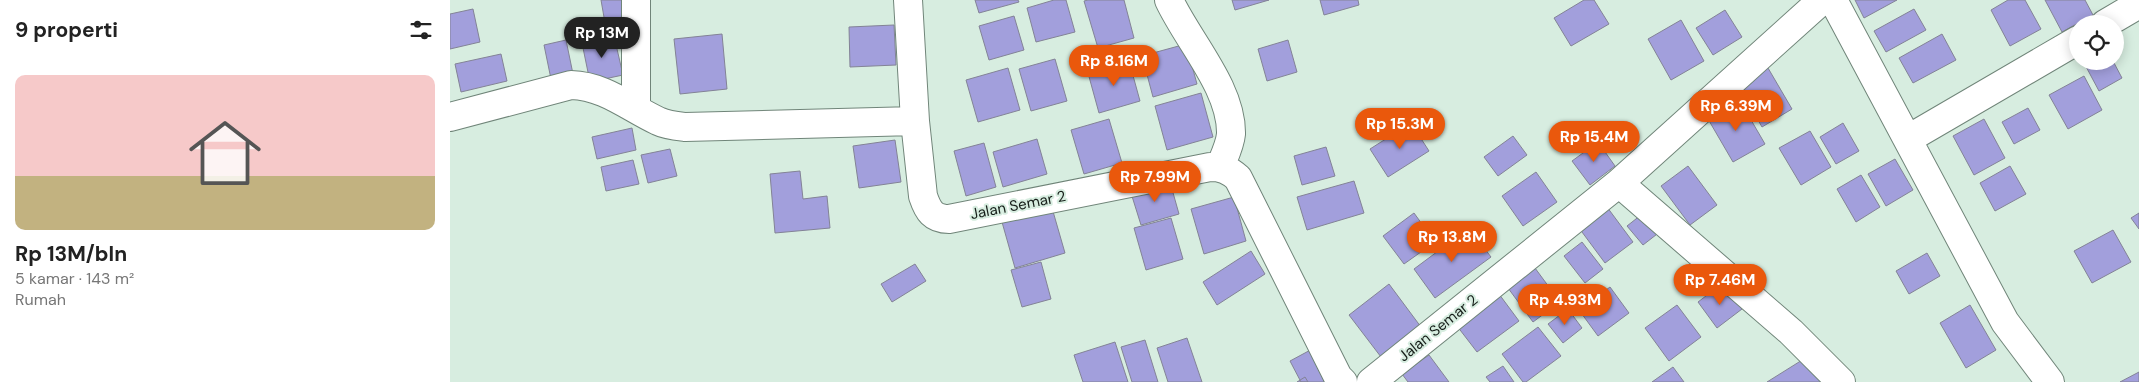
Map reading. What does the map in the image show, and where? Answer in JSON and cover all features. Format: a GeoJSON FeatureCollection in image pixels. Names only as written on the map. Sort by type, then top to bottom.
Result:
{"type":"FeatureCollection","features":[{"type":"Feature","properties":{"kind":"street"},"geometry":{"type":"LineString","coordinates":[[636,0],[636,109]]}},
{"type":"Feature","properties":{"kind":"street","name":"Jalan Semar 2"},"geometry":{"type":"LineString","coordinates":[[908,0],[915,121],[923,196],[932,215],[940,219],[1210,167],[1220,167]]}},
{"type":"Feature","properties":{"kind":"street"},"geometry":{"type":"LineString","coordinates":[[1169,0],[1180,22],[1197,45],[1208,65],[1230,112],[1231,136],[1220,167],[1238,178],[1338,377],[1343,382]]}},
{"type":"Feature","properties":{"kind":"street","name":"Jalan Semar 2"},"geometry":{"type":"LineString","coordinates":[[1371,382],[1619,183],[1822,0]]}},
{"type":"Feature","properties":{"kind":"street"},"geometry":{"type":"LineString","coordinates":[[1833,0],[2005,322],[2050,382]]}},
{"type":"Feature","properties":{"kind":"street"},"geometry":{"type":"LineString","coordinates":[[2120,15],[2139,4]]}},
{"type":"Feature","properties":{"kind":"street"},"geometry":{"type":"LineString","coordinates":[[1908,139],[2069,45]]}},
{"type":"Feature","properties":{"kind":"street"},"geometry":{"type":"LineString","coordinates":[[450,117],[571,85],[601,90],[659,121],[685,127],[915,121]]}},
{"type":"Feature","properties":{"kind":"street"},"geometry":{"type":"LineString","coordinates":[[1619,183],[1791,332],[1841,382]]}},
{"type":"Feature","properties":{"kind":"building"},"geometry":{"type":"Polygon","coordinates":[[[601,0],[623,0],[627,18],[605,23],[601,0]]]}},
{"type":"Feature","properties":{"kind":"building"},"geometry":{"type":"Polygon","coordinates":[[[975,0],[1018,0],[1019,2],[979,13],[975,0]]]}},
{"type":"Feature","properties":{"kind":"building"},"geometry":{"type":"Polygon","coordinates":[[[1054,0],[1066,0],[1075,32],[1036,42],[1027,8],[1054,0]]]}},
{"type":"Feature","properties":{"kind":"building"},"geometry":{"type":"Polygon","coordinates":[[[1124,0],[1134,38],[1098,48],[1084,1],[1124,0]]]}},
{"type":"Feature","properties":{"kind":"building"},"geometry":{"type":"Polygon","coordinates":[[[1232,0],[1269,0],[1235,10],[1232,0]]]}},
{"type":"Feature","properties":{"kind":"building"},"geometry":{"type":"Polygon","coordinates":[[[1320,0],[1358,0],[1359,5],[1324,15],[1320,0]]]}},
{"type":"Feature","properties":{"kind":"building"},"geometry":{"type":"Polygon","coordinates":[[[1584,0],[1594,0],[1609,24],[1571,46],[1554,18],[1584,0]]]}},
{"type":"Feature","properties":{"kind":"building"},"geometry":{"type":"Polygon","coordinates":[[[1855,0],[1897,0],[1864,18],[1855,0]]]}},
{"type":"Feature","properties":{"kind":"building"},"geometry":{"type":"Polygon","coordinates":[[[2008,0],[2025,0],[2041,29],[2010,46],[1991,10],[2008,0]]]}},
{"type":"Feature","properties":{"kind":"building"},"geometry":{"type":"Polygon","coordinates":[[[2045,0],[2085,0],[2093,15],[2069,15],[2069,28],[2062,32],[2045,0]]]}},
{"type":"Feature","properties":{"kind":"building"},"geometry":{"type":"Polygon","coordinates":[[[473,9],[480,42],[450,49],[450,14],[473,9]]]}},
{"type":"Feature","properties":{"kind":"building"},"geometry":{"type":"Polygon","coordinates":[[[1914,9],[1926,30],[1886,52],[1874,31],[1914,9]]]}},
{"type":"Feature","properties":{"kind":"building"},"geometry":{"type":"Polygon","coordinates":[[[1725,10],[1742,37],[1713,55],[1696,28],[1725,10]]]}},
{"type":"Feature","properties":{"kind":"building"},"geometry":{"type":"Polygon","coordinates":[[[1014,16],[1024,50],[989,60],[979,26],[1014,16]]]}},
{"type":"Feature","properties":{"kind":"building"},"geometry":{"type":"Polygon","coordinates":[[[1681,20],[1704,61],[1671,80],[1648,39],[1681,20]]]}},
{"type":"Feature","properties":{"kind":"building"},"geometry":{"type":"Polygon","coordinates":[[[894,25],[896,65],[850,67],[849,27],[894,25]]]}},
{"type":"Feature","properties":{"kind":"building"},"geometry":{"type":"Polygon","coordinates":[[[722,34],[727,89],[680,94],[674,39],[722,34]]]}},
{"type":"Feature","properties":{"kind":"building"},"geometry":{"type":"Polygon","coordinates":[[[1942,34],[1956,60],[1913,83],[1899,58],[1942,34]]]}},
{"type":"Feature","properties":{"kind":"building"},"geometry":{"type":"Polygon","coordinates":[[[614,36],[623,75],[590,82],[582,43],[614,36]]]}},
{"type":"Feature","properties":{"kind":"building"},"geometry":{"type":"Polygon","coordinates":[[[566,40],[573,74],[551,79],[544,45],[566,40]]]}},
{"type":"Feature","properties":{"kind":"building"},"geometry":{"type":"Polygon","coordinates":[[[1288,40],[1297,72],[1267,81],[1258,49],[1288,40]]]}},
{"type":"Feature","properties":{"kind":"building"},"geometry":{"type":"Polygon","coordinates":[[[1186,44],[1197,84],[1153,97],[1142,56],[1186,44]]]}},
{"type":"Feature","properties":{"kind":"building"},"geometry":{"type":"Polygon","coordinates":[[[501,54],[507,81],[461,92],[455,64],[501,54]]]}},
{"type":"Feature","properties":{"kind":"building"},"geometry":{"type":"Polygon","coordinates":[[[1055,59],[1067,101],[1031,111],[1019,69],[1055,59]]]}},
{"type":"Feature","properties":{"kind":"building"},"geometry":{"type":"Polygon","coordinates":[[[1129,61],[1140,101],[1099,113],[1088,73],[1129,61]]]}},
{"type":"Feature","properties":{"kind":"building"},"geometry":{"type":"Polygon","coordinates":[[[1008,68],[1020,110],[978,122],[966,80],[1008,68]]]}},
{"type":"Feature","properties":{"kind":"building"},"geometry":{"type":"Polygon","coordinates":[[[1768,68],[1792,109],[1762,127],[1738,85],[1768,68]]]}},
{"type":"Feature","properties":{"kind":"building"},"geometry":{"type":"Polygon","coordinates":[[[2088,70],[2118,70],[2122,78],[2099,91],[2088,70]]]}},
{"type":"Feature","properties":{"kind":"building"},"geometry":{"type":"Polygon","coordinates":[[[2084,76],[2102,110],[2068,129],[2049,95],[2084,76]]]}},
{"type":"Feature","properties":{"kind":"building"},"geometry":{"type":"Polygon","coordinates":[[[1201,93],[1213,137],[1167,150],[1155,106],[1201,93]]]}},
{"type":"Feature","properties":{"kind":"building"},"geometry":{"type":"Polygon","coordinates":[[[1740,101],[1765,144],[1733,162],[1708,119],[1740,101]]]}},
{"type":"Feature","properties":{"kind":"building"},"geometry":{"type":"Polygon","coordinates":[[[2028,108],[2040,130],[2014,144],[2002,122],[2028,108]]]}},
{"type":"Feature","properties":{"kind":"building"},"geometry":{"type":"Polygon","coordinates":[[[1109,119],[1122,163],[1084,174],[1071,130],[1109,119]]]}},
{"type":"Feature","properties":{"kind":"building"},"geometry":{"type":"Polygon","coordinates":[[[1984,119],[2005,158],[1974,175],[1953,136],[1984,119]]]}},
{"type":"Feature","properties":{"kind":"building"},"geometry":{"type":"Polygon","coordinates":[[[1411,123],[1429,151],[1388,177],[1370,149],[1411,123]]]}},
{"type":"Feature","properties":{"kind":"building"},"geometry":{"type":"Polygon","coordinates":[[[1843,123],[1859,151],[1836,164],[1820,137],[1843,123]]]}},
{"type":"Feature","properties":{"kind":"building"},"geometry":{"type":"Polygon","coordinates":[[[632,128],[636,150],[597,159],[592,137],[632,128]]]}},
{"type":"Feature","properties":{"kind":"building"},"geometry":{"type":"Polygon","coordinates":[[[1810,131],[1831,167],[1801,185],[1779,148],[1810,131]]]}},
{"type":"Feature","properties":{"kind":"building"},"geometry":{"type":"Polygon","coordinates":[[[1513,136],[1527,155],[1498,176],[1484,157],[1513,136]]]}},
{"type":"Feature","properties":{"kind":"building"},"geometry":{"type":"Polygon","coordinates":[[[1037,139],[1047,174],[1003,187],[993,152],[1037,139]]]}},
{"type":"Feature","properties":{"kind":"building"},"geometry":{"type":"Polygon","coordinates":[[[895,140],[901,182],[859,188],[853,146],[895,140]]]}},
{"type":"Feature","properties":{"kind":"building"},"geometry":{"type":"Polygon","coordinates":[[[1598,142],[1615,166],[1590,185],[1572,161],[1598,142]]]}},
{"type":"Feature","properties":{"kind":"building"},"geometry":{"type":"Polygon","coordinates":[[[984,143],[996,187],[966,196],[954,151],[984,143]]]}},
{"type":"Feature","properties":{"kind":"building"},"geometry":{"type":"Polygon","coordinates":[[[1326,147],[1335,176],[1302,185],[1294,156],[1326,147]]]}},
{"type":"Feature","properties":{"kind":"building"},"geometry":{"type":"Polygon","coordinates":[[[670,149],[677,176],[648,183],[641,155],[670,149]]]}},
{"type":"Feature","properties":{"kind":"building"},"geometry":{"type":"Polygon","coordinates":[[[1895,159],[1913,190],[1886,206],[1868,174],[1895,159]]]}},
{"type":"Feature","properties":{"kind":"building"},"geometry":{"type":"Polygon","coordinates":[[[633,160],[639,184],[606,191],[601,167],[633,160]]]}},
{"type":"Feature","properties":{"kind":"building"},"geometry":{"type":"Polygon","coordinates":[[[1688,166],[1717,205],[1690,225],[1661,186],[1688,166]]]}},
{"type":"Feature","properties":{"kind":"building"},"geometry":{"type":"Polygon","coordinates":[[[2010,166],[2026,194],[1995,211],[1980,183],[2010,166]]]}},
{"type":"Feature","properties":{"kind":"building"},"geometry":{"type":"Polygon","coordinates":[[[800,171],[803,199],[827,196],[830,228],[775,233],[770,174],[800,171]]]}},
{"type":"Feature","properties":{"kind":"building"},"geometry":{"type":"Polygon","coordinates":[[[1536,172],[1557,202],[1523,226],[1502,196],[1536,172]]]}},
{"type":"Feature","properties":{"kind":"building"},"geometry":{"type":"Polygon","coordinates":[[[1861,175],[1880,207],[1856,222],[1837,189],[1861,175]]]}},
{"type":"Feature","properties":{"kind":"building"},"geometry":{"type":"Polygon","coordinates":[[[1354,181],[1364,213],[1307,230],[1297,197],[1354,181]]]}},
{"type":"Feature","properties":{"kind":"building"},"geometry":{"type":"Polygon","coordinates":[[[1170,182],[1179,214],[1141,225],[1131,193],[1170,182]]]}},
{"type":"Feature","properties":{"kind":"building"},"geometry":{"type":"Polygon","coordinates":[[[1234,197],[1246,241],[1204,254],[1191,209],[1234,197]]]}},
{"type":"Feature","properties":{"kind":"building"},"geometry":{"type":"Polygon","coordinates":[[[1050,201],[1065,253],[1015,268],[1000,215],[1050,201]]]}},
{"type":"Feature","properties":{"kind":"building"},"geometry":{"type":"Polygon","coordinates":[[[1607,207],[1633,242],[1605,263],[1579,228],[1607,207]]]}},
{"type":"Feature","properties":{"kind":"building"},"geometry":{"type":"Polygon","coordinates":[[[1646,211],[1661,231],[1643,245],[1627,226],[1646,211]]]}},
{"type":"Feature","properties":{"kind":"building"},"geometry":{"type":"Polygon","coordinates":[[[1414,213],[1435,242],[1404,264],[1383,236],[1414,213]]]}},
{"type":"Feature","properties":{"kind":"building"},"geometry":{"type":"Polygon","coordinates":[[[2139,213],[2139,229],[2131,218],[2139,213]]]}},
{"type":"Feature","properties":{"kind":"building"},"geometry":{"type":"Polygon","coordinates":[[[1171,218],[1183,259],[1146,270],[1134,228],[1171,218]]]}},
{"type":"Feature","properties":{"kind":"building"},"geometry":{"type":"Polygon","coordinates":[[[1469,228],[1491,257],[1435,298],[1414,269],[1469,228]]]}},
{"type":"Feature","properties":{"kind":"building"},"geometry":{"type":"Polygon","coordinates":[[[2113,230],[2131,262],[2092,283],[2074,251],[2113,230]]]}},
{"type":"Feature","properties":{"kind":"building"},"geometry":{"type":"Polygon","coordinates":[[[1582,242],[1603,269],[1585,283],[1564,256],[1582,242]]]}},
{"type":"Feature","properties":{"kind":"building"},"geometry":{"type":"Polygon","coordinates":[[[1251,251],[1265,274],[1217,305],[1203,282],[1251,251]]]}},
{"type":"Feature","properties":{"kind":"building"},"geometry":{"type":"Polygon","coordinates":[[[1927,253],[1940,276],[1909,294],[1896,271],[1927,253]]]}},
{"type":"Feature","properties":{"kind":"building"},"geometry":{"type":"Polygon","coordinates":[[[1700,257],[1712,273],[1690,289],[1678,273],[1700,257]]]}},
{"type":"Feature","properties":{"kind":"building"},"geometry":{"type":"Polygon","coordinates":[[[1041,262],[1051,299],[1022,307],[1011,270],[1041,262]]]}},
{"type":"Feature","properties":{"kind":"building"},"geometry":{"type":"Polygon","coordinates":[[[915,264],[926,281],[892,302],[881,284],[915,264]]]}},
{"type":"Feature","properties":{"kind":"building"},"geometry":{"type":"Polygon","coordinates":[[[1535,268],[1560,302],[1533,322],[1508,288],[1535,268]]]}},
{"type":"Feature","properties":{"kind":"building"},"geometry":{"type":"Polygon","coordinates":[[[1723,283],[1742,309],[1717,328],[1698,302],[1723,283]]]}},
{"type":"Feature","properties":{"kind":"building"},"geometry":{"type":"Polygon","coordinates":[[[1389,284],[1421,327],[1381,357],[1349,315],[1389,284]]]}},
{"type":"Feature","properties":{"kind":"building"},"geometry":{"type":"Polygon","coordinates":[[[1610,287],[1629,313],[1598,336],[1579,310],[1610,287]]]}},
{"type":"Feature","properties":{"kind":"building"},"geometry":{"type":"Polygon","coordinates":[[[1499,294],[1519,321],[1477,352],[1457,326],[1499,294]]]}},
{"type":"Feature","properties":{"kind":"building"},"geometry":{"type":"Polygon","coordinates":[[[1677,305],[1701,337],[1669,361],[1645,328],[1677,305]]]}},
{"type":"Feature","properties":{"kind":"building"},"geometry":{"type":"Polygon","coordinates":[[[1970,305],[1996,350],[1966,368],[1940,323],[1970,305]]]}},
{"type":"Feature","properties":{"kind":"building"},"geometry":{"type":"Polygon","coordinates":[[[1568,309],[1582,328],[1563,343],[1548,324],[1568,309]]]}},
{"type":"Feature","properties":{"kind":"building"},"geometry":{"type":"Polygon","coordinates":[[[1538,327],[1561,356],[1526,382],[1523,382],[1502,354],[1538,327]]]}},
{"type":"Feature","properties":{"kind":"building"},"geometry":{"type":"Polygon","coordinates":[[[1187,338],[1202,382],[1168,382],[1157,348],[1187,338]]]}},
{"type":"Feature","properties":{"kind":"building"},"geometry":{"type":"Polygon","coordinates":[[[1145,340],[1158,382],[1132,382],[1121,347],[1145,340]]]}},
{"type":"Feature","properties":{"kind":"building"},"geometry":{"type":"Polygon","coordinates":[[[1115,342],[1128,382],[1083,382],[1074,355],[1115,342]]]}},
{"type":"Feature","properties":{"kind":"building"},"geometry":{"type":"Polygon","coordinates":[[[1316,347],[1332,378],[1324,382],[1301,382],[1290,361],[1316,347]]]}},
{"type":"Feature","properties":{"kind":"building"},"geometry":{"type":"Polygon","coordinates":[[[1429,355],[1449,382],[1408,382],[1402,374],[1429,355]]]}},
{"type":"Feature","properties":{"kind":"building"},"geometry":{"type":"Polygon","coordinates":[[[1807,357],[1823,382],[1767,382],[1807,357]]]}},
{"type":"Feature","properties":{"kind":"building"},"geometry":{"type":"Polygon","coordinates":[[[1503,366],[1514,382],[1490,382],[1486,377],[1503,366]]]}},
{"type":"Feature","properties":{"kind":"building"},"geometry":{"type":"Polygon","coordinates":[[[1673,367],[1684,382],[1652,382],[1673,367]]]}},
{"type":"Feature","properties":{"kind":"building"},"geometry":{"type":"Polygon","coordinates":[[[2139,372],[2139,382],[2120,382],[2139,372]]]}},
{"type":"Feature","properties":{"kind":"building"},"geometry":{"type":"Polygon","coordinates":[[[1305,377],[1308,382],[1297,382],[1305,377]]]}}]}
